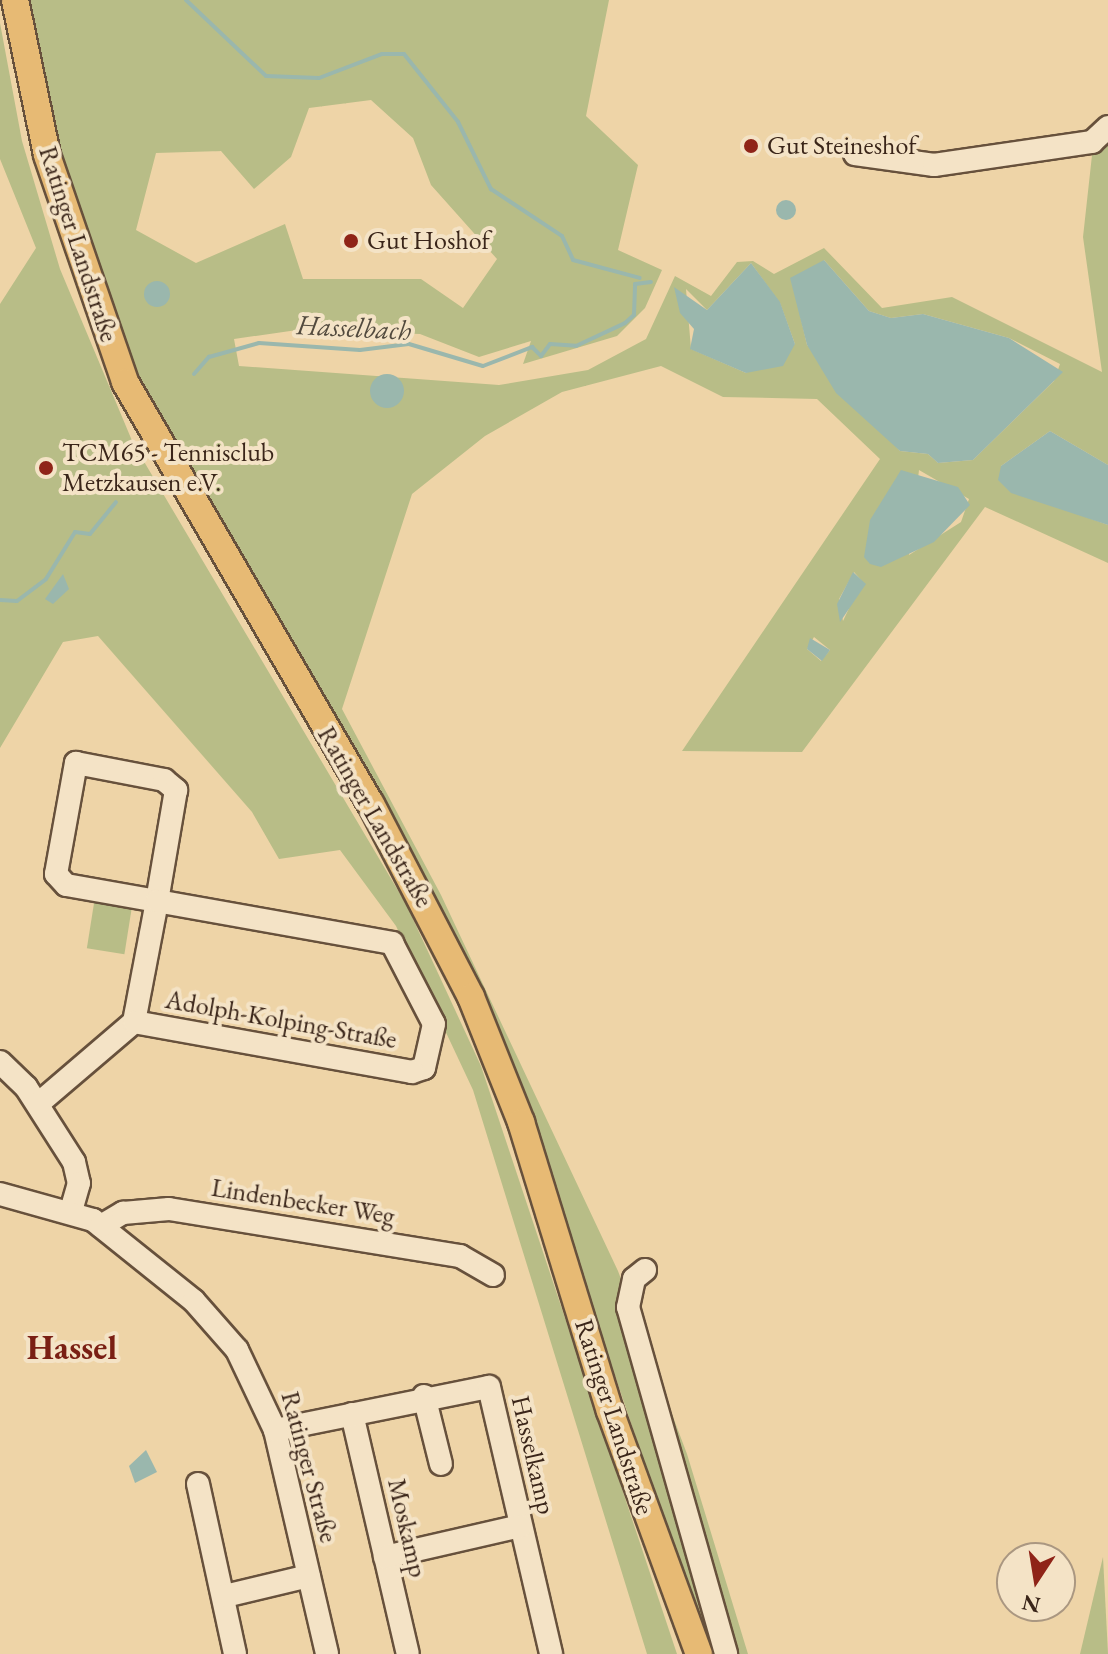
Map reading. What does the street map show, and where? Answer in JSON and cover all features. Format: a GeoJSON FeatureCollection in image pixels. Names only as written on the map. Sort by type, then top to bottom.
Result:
{"type":"FeatureCollection","features":[{"type":"Feature","properties":{"kind":"main road","name":"Ratinger Landstraße"},"geometry":{"type":"LineString","coordinates":[[15,0],[47,155],[86,283],[166,458],[371,804],[471,997],[521,1122],[610,1411],[699,1654]]}},
{"type":"Feature","properties":{"kind":"street"},"geometry":{"type":"LineString","coordinates":[[855,154],[934,165],[1092,142],[1108,127]]}},
{"type":"Feature","properties":{"kind":"street","name":"Adolph-Kolping-Straße"},"geometry":{"type":"LineString","coordinates":[[38,1104],[134,1022],[157,901],[176,790],[164,780],[76,763],[56,874],[66,885],[157,901],[392,943],[434,1024],[424,1068],[412,1072],[134,1022]]}},
{"type":"Feature","properties":{"kind":"street"},"geometry":{"type":"LineString","coordinates":[[0,1062],[38,1104],[78,1171],[71,1211]]}},
{"type":"Feature","properties":{"kind":"street","name":"Ratinger Straße"},"geometry":{"type":"LineString","coordinates":[[0,1194],[71,1211],[101,1226],[218,1325],[252,1374],[275,1430],[327,1654]]}},
{"type":"Feature","properties":{"kind":"street","name":"Lindenbecker Weg"},"geometry":{"type":"LineString","coordinates":[[101,1226],[123,1213],[169,1209],[460,1256],[493,1275]]}},
{"type":"Feature","properties":{"kind":"street"},"geometry":{"type":"LineString","coordinates":[[645,1270],[634,1279],[628,1307],[726,1654]]}},
{"type":"Feature","properties":{"kind":"street","name":"Hasselkamp"},"geometry":{"type":"LineString","coordinates":[[275,1430],[424,1396],[489,1387],[551,1654]]}},
{"type":"Feature","properties":{"kind":"street"},"geometry":{"type":"LineString","coordinates":[[424,1396],[441,1464]]}},
{"type":"Feature","properties":{"kind":"street","name":"Moskamp"},"geometry":{"type":"LineString","coordinates":[[352,1414],[408,1654]]}},
{"type":"Feature","properties":{"kind":"street"},"geometry":{"type":"LineString","coordinates":[[198,1484],[225,1596],[235,1654]]}},
{"type":"Feature","properties":{"kind":"street"},"geometry":{"type":"LineString","coordinates":[[385,1557],[520,1526]]}},
{"type":"Feature","properties":{"kind":"street"},"geometry":{"type":"LineString","coordinates":[[225,1596],[309,1576]]}},
{"type":"Feature","properties":{"kind":"green space"},"geometry":{"type":"Polygon","coordinates":[[[30,0],[609,0],[586,116],[638,165],[618,250],[662,270],[645,308],[617,336],[523,364],[531,341],[479,357],[420,334],[297,330],[234,339],[239,366],[499,385],[588,370],[646,339],[675,276],[711,296],[737,262],[753,261],[774,274],[824,248],[882,308],[952,297],[1102,372],[1083,237],[1094,137],[1108,124],[1108,465],[1050,431],[1001,466],[1042,501],[1108,525],[1108,563],[985,507],[802,752],[682,751],[880,459],[817,399],[723,397],[661,366],[562,392],[485,436],[412,494],[342,709],[441,895],[618,1271],[687,1454],[748,1654],[709,1654],[533,1133],[139,378],[60,160],[30,0]],[[371,100],[309,108],[291,157],[254,189],[221,151],[156,153],[136,230],[196,263],[285,224],[303,279],[421,279],[463,308],[497,259],[431,185],[413,138],[371,100]],[[824,260],[800,315],[807,345],[900,451],[928,454],[938,463],[973,460],[1054,381],[1060,364],[1009,338],[923,314],[891,318],[869,311],[824,260]],[[751,263],[707,310],[686,289],[691,349],[746,373],[795,344],[780,303],[751,263]],[[919,470],[909,555],[961,522],[969,499],[919,470]],[[854,572],[839,599],[843,621],[862,581],[854,572]],[[814,637],[807,649],[821,661],[830,650],[814,637]]]}},
{"type":"Feature","properties":{"kind":"green space"},"geometry":{"type":"Polygon","coordinates":[[[0,23],[22,141],[60,269],[133,443],[406,904],[481,1066],[677,1654],[647,1654],[473,1090],[396,926],[340,850],[279,859],[252,812],[98,636],[63,642],[0,748],[0,304],[36,248],[0,159],[0,23]]]}},
{"type":"Feature","properties":{"kind":"green space"},"geometry":{"type":"Polygon","coordinates":[[[95,897],[133,903],[124,954],[87,948],[95,897]]]}},
{"type":"Feature","properties":{"kind":"green space"},"geometry":{"type":"Polygon","coordinates":[[[1103,1557],[1108,1654],[1080,1654],[1103,1557]]]}},
{"type":"Feature","properties":{"kind":"water"},"geometry":{"type":"Polygon","coordinates":[[[786,200],[793,203],[796,210],[793,217],[786,220],[779,217],[776,210],[779,203],[786,200]]]}},
{"type":"Feature","properties":{"kind":"water"},"geometry":{"type":"Polygon","coordinates":[[[824,260],[869,311],[891,318],[923,314],[1009,338],[1063,372],[973,460],[938,463],[928,454],[900,451],[836,393],[807,345],[790,278],[824,260]]]}},
{"type":"Feature","properties":{"kind":"water"},"geometry":{"type":"Polygon","coordinates":[[[751,263],[780,302],[795,344],[783,366],[746,373],[690,349],[694,329],[680,313],[674,287],[707,310],[751,263]]]}},
{"type":"Feature","properties":{"kind":"water"},"geometry":{"type":"Polygon","coordinates":[[[157,281],[166,285],[170,294],[166,303],[157,307],[148,303],[144,294],[148,285],[157,281]]]}},
{"type":"Feature","properties":{"kind":"water"},"geometry":{"type":"Polygon","coordinates":[[[387,374],[399,379],[404,391],[399,403],[387,408],[375,403],[370,391],[375,379],[387,374]]]}},
{"type":"Feature","properties":{"kind":"water"},"geometry":{"type":"Polygon","coordinates":[[[1050,431],[1108,465],[1108,525],[1011,493],[998,480],[1001,466],[1050,431]]]}},
{"type":"Feature","properties":{"kind":"water"},"geometry":{"type":"Polygon","coordinates":[[[901,470],[958,487],[970,505],[934,542],[881,567],[870,564],[864,557],[870,520],[901,470]]]}},
{"type":"Feature","properties":{"kind":"water"},"geometry":{"type":"Polygon","coordinates":[[[853,572],[866,584],[840,622],[837,604],[853,572]]]}},
{"type":"Feature","properties":{"kind":"water"},"geometry":{"type":"Polygon","coordinates":[[[63,574],[69,589],[53,604],[45,599],[63,574]]]}},
{"type":"Feature","properties":{"kind":"water"},"geometry":{"type":"Polygon","coordinates":[[[810,638],[830,650],[822,661],[807,649],[810,638]]]}},
{"type":"Feature","properties":{"kind":"water"},"geometry":{"type":"Polygon","coordinates":[[[146,1450],[157,1472],[135,1483],[129,1466],[146,1450]]]}},
{"type":"Feature","properties":{"kind":"waterway"},"geometry":{"type":"LineString","coordinates":[[186,0],[266,76],[319,78],[382,54],[404,54],[458,122],[491,189],[562,236],[573,260],[640,278]]}},
{"type":"Feature","properties":{"kind":"waterway","name":"Hasselbach"},"geometry":{"type":"LineString","coordinates":[[194,374],[209,357],[259,343],[360,350],[409,344],[483,366],[532,347],[541,356],[550,344],[576,346],[625,323],[634,315],[635,284],[651,282]]}},
{"type":"Feature","properties":{"kind":"waterway","name":"Hasselbach"},"geometry":{"type":"LineString","coordinates":[[0,600],[17,601],[46,579],[75,532],[90,534],[116,502]]}},
{"type":"Feature","properties":{"kind":"place","name":"Gut Steineshof"},"geometry":{"type":"Point","coordinates":[751,146]}},
{"type":"Feature","properties":{"kind":"place","name":"Gut Hoshof"},"geometry":{"type":"Point","coordinates":[351,241]}},
{"type":"Feature","properties":{"kind":"place","name":"TCM65 - Tennisclub Metzkausen e.V."},"geometry":{"type":"Point","coordinates":[46,468]}},
{"type":"Feature","properties":{"kind":"district","name":"Hassel"},"geometry":{"type":"Point","coordinates":[72,1348]}}]}
